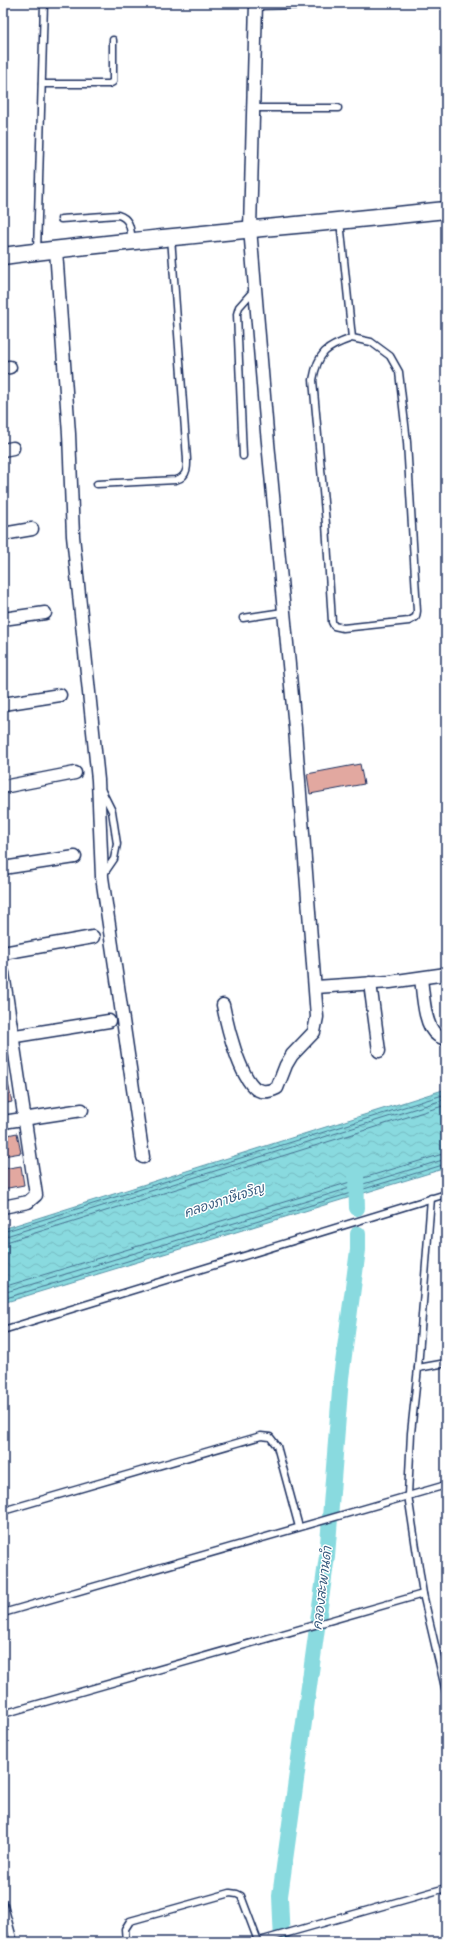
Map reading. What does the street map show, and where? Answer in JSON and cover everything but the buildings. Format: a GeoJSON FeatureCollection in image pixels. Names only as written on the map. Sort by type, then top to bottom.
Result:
{"type":"FeatureCollection","features":[{"type":"Feature","properties":{"kind":"street"},"geometry":{"type":"LineString","coordinates":[[223,1005],[229,1032],[242,1068],[256,1088],[272,1091],[277,1088],[292,1055],[314,1032],[318,1017],[295,728],[283,612],[250,228],[252,108],[256,4]]}},
{"type":"Feature","properties":{"kind":"street"},"geometry":{"type":"LineString","coordinates":[[3,256],[250,228],[340,221],[446,210]]}},
{"type":"Feature","properties":{"kind":"street"},"geometry":{"type":"LineString","coordinates":[[56,250],[69,434],[73,536],[98,780],[102,877],[143,1157]]}},
{"type":"Feature","properties":{"kind":"street"},"geometry":{"type":"LineString","coordinates":[[3,534],[32,529]]}},
{"type":"Feature","properties":{"kind":"street"},"geometry":{"type":"LineString","coordinates":[[3,619],[45,612]]}},
{"type":"Feature","properties":{"kind":"street"},"geometry":{"type":"LineString","coordinates":[[3,704],[60,695]]}},
{"type":"Feature","properties":{"kind":"street"},"geometry":{"type":"LineString","coordinates":[[3,787],[75,773]]}},
{"type":"Feature","properties":{"kind":"street"},"geometry":{"type":"LineString","coordinates":[[3,868],[75,857]]}},
{"type":"Feature","properties":{"kind":"street"},"geometry":{"type":"LineString","coordinates":[[3,953],[93,937]]}},
{"type":"Feature","properties":{"kind":"street"},"geometry":{"type":"LineString","coordinates":[[3,972],[8,1037],[26,1118],[36,1195],[28,1202],[3,1207]]}},
{"type":"Feature","properties":{"kind":"street"},"geometry":{"type":"LineString","coordinates":[[316,987],[421,978],[446,974]]}},
{"type":"Feature","properties":{"kind":"street"},"geometry":{"type":"LineString","coordinates":[[421,978],[430,1028],[437,1035],[446,1039]]}},
{"type":"Feature","properties":{"kind":"street"},"geometry":{"type":"LineString","coordinates":[[370,983],[379,1051]]}},
{"type":"Feature","properties":{"kind":"street"},"geometry":{"type":"LineString","coordinates":[[8,1037],[109,1021]]}},
{"type":"Feature","properties":{"kind":"street"},"geometry":{"type":"LineString","coordinates":[[3,1122],[82,1110]]}},
{"type":"Feature","properties":{"kind":"lane"},"geometry":{"type":"LineString","coordinates":[[37,252],[44,3]]}},
{"type":"Feature","properties":{"kind":"lane"},"geometry":{"type":"LineString","coordinates":[[256,4],[307,5],[314,3]]}},
{"type":"Feature","properties":{"kind":"lane"},"geometry":{"type":"LineString","coordinates":[[42,84],[109,84],[113,82],[113,40]]}},
{"type":"Feature","properties":{"kind":"lane"},"geometry":{"type":"LineString","coordinates":[[252,108],[338,108]]}},
{"type":"Feature","properties":{"kind":"lane"},"geometry":{"type":"LineString","coordinates":[[60,219],[118,215],[125,217],[128,221],[132,241]]}},
{"type":"Feature","properties":{"kind":"lane"},"geometry":{"type":"LineString","coordinates":[[340,221],[352,338]]}},
{"type":"Feature","properties":{"kind":"lane"},"geometry":{"type":"LineString","coordinates":[[97,484],[176,480],[182,478],[186,474],[186,444],[171,237]]}},
{"type":"Feature","properties":{"kind":"lane"},"geometry":{"type":"LineString","coordinates":[[243,456],[237,314],[239,307],[256,288]]}},
{"type":"Feature","properties":{"kind":"lane"},"geometry":{"type":"LineString","coordinates":[[352,338],[371,342],[390,356],[399,372],[407,442],[417,611],[416,617],[409,621],[343,628],[334,626],[332,622],[326,524],[313,380],[316,366],[321,356],[331,346],[352,338]]}},
{"type":"Feature","properties":{"kind":"lane"},"geometry":{"type":"LineString","coordinates":[[243,618],[283,612]]}},
{"type":"Feature","properties":{"kind":"lane"},"geometry":{"type":"LineString","coordinates":[[3,1330],[446,1194]]}},
{"type":"Feature","properties":{"kind":"lane"},"geometry":{"type":"LineString","coordinates":[[432,1198],[411,1433],[408,1495],[423,1594],[444,1676],[446,1692]]}},
{"type":"Feature","properties":{"kind":"lane"},"geometry":{"type":"LineString","coordinates":[[418,1368],[446,1363]]}},
{"type":"Feature","properties":{"kind":"lane"},"geometry":{"type":"LineString","coordinates":[[3,1511],[261,1436],[270,1437],[277,1446],[299,1527]]}},
{"type":"Feature","properties":{"kind":"lane"},"geometry":{"type":"LineString","coordinates":[[3,1612],[446,1485]]}},
{"type":"Feature","properties":{"kind":"lane"},"geometry":{"type":"LineString","coordinates":[[3,1714],[423,1594]]}},
{"type":"Feature","properties":{"kind":"lane"},"geometry":{"type":"LineString","coordinates":[[126,1942],[125,1929],[130,1921],[230,1893],[242,1896],[257,1942],[273,1936],[446,1888]]}},
{"type":"Feature","properties":{"kind":"lane"},"geometry":{"type":"LineString","coordinates":[[3,1902],[14,1942]]}},
{"type":"Feature","properties":{"kind":"water","name":"คลองภาษีเจริญ"},"geometry":{"type":"Polygon","coordinates":[[[446,1089],[446,1168],[3,1303],[3,1229],[446,1089]]]}},
{"type":"Feature","properties":{"kind":"waterway","name":"คลองสะพานดำ"},"geometry":{"type":"LineString","coordinates":[[356,1174],[357,1208]]}},
{"type":"Feature","properties":{"kind":"waterway","name":"คลองสะพานดำ"},"geometry":{"type":"LineString","coordinates":[[282,1942],[280,1896],[327,1556],[341,1378],[358,1250],[358,1234]]}}]}
